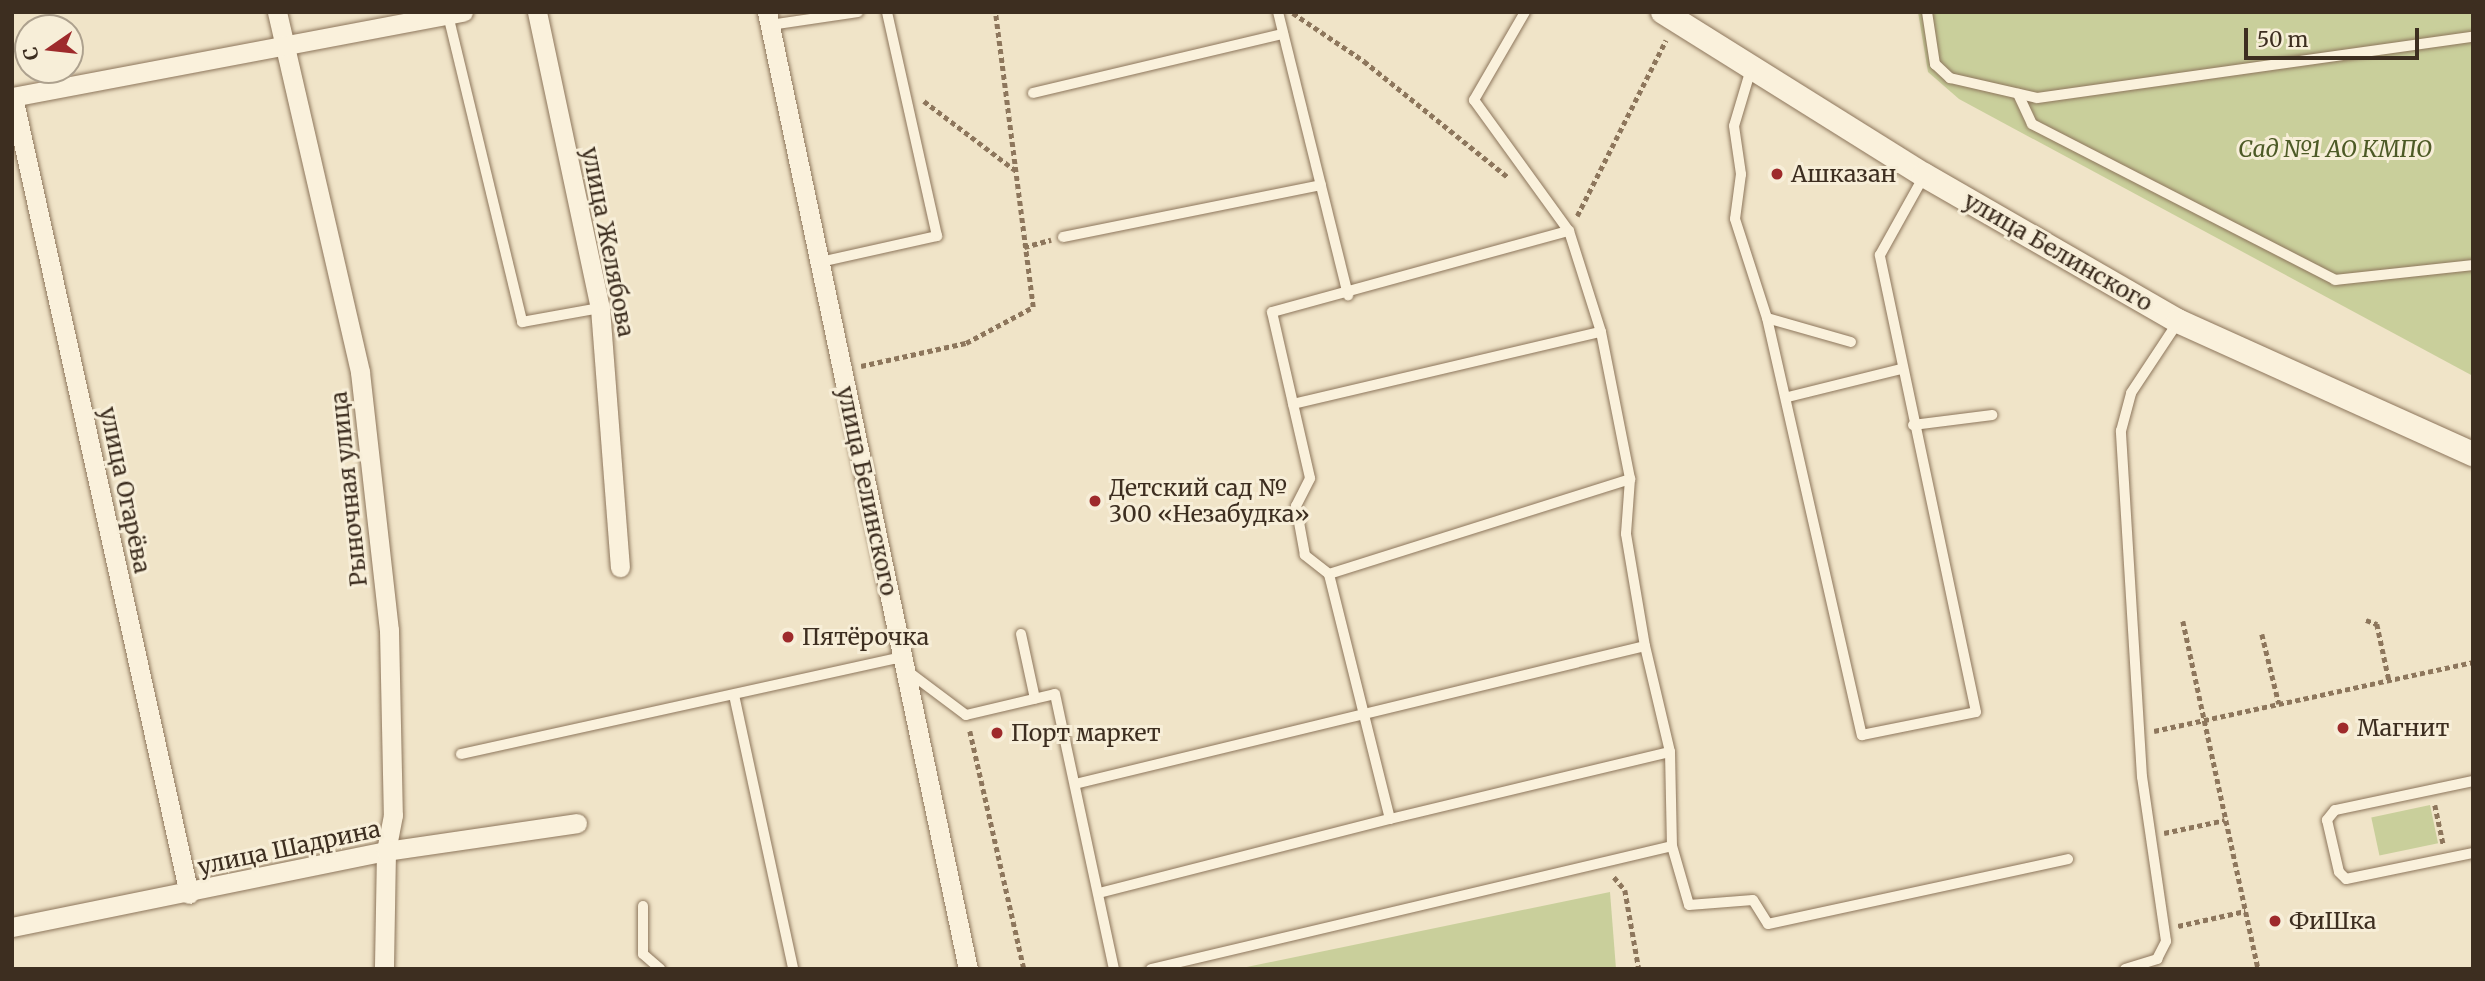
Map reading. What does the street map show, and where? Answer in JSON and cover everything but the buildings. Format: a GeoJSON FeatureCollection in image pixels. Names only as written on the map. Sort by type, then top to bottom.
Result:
{"type":"FeatureCollection","features":[{"type":"Feature","properties":{"kind":"street","name":"Рыночная улица"},"geometry":{"type":"LineString","coordinates":[[277,12],[360,372],[389,630],[393,815],[386,851],[384,969]]}},
{"type":"Feature","properties":{"kind":"street","name":"улица Желябова"},"geometry":{"type":"LineString","coordinates":[[537,12],[600,308],[620,567]]}},
{"type":"Feature","properties":{"kind":"street"},"geometry":{"type":"LineString","coordinates":[[13,97],[283,44],[456,14]]}},
{"type":"Feature","properties":{"kind":"street","name":"улица Белинского"},"geometry":{"type":"LineString","coordinates":[[1669,16],[1752,65],[1924,175],[2178,321],[2473,454]]}},
{"type":"Feature","properties":{"kind":"street","name":"улица Белинского"},"geometry":{"type":"LineString","coordinates":[[769,19],[968,969]]}},
{"type":"Feature","properties":{"kind":"street","name":"улица Огарёва"},"geometry":{"type":"LineString","coordinates":[[13,97],[189,894]]}},
{"type":"Feature","properties":{"kind":"street","name":"улица Шадрина"},"geometry":{"type":"LineString","coordinates":[[12,928],[189,894],[386,851],[577,823]]}},
{"type":"Feature","properties":{"kind":"lane"},"geometry":{"type":"LineString","coordinates":[[769,19],[858,12]]}},
{"type":"Feature","properties":{"kind":"lane"},"geometry":{"type":"LineString","coordinates":[[820,262],[937,236],[887,12]]}},
{"type":"Feature","properties":{"kind":"lane"},"geometry":{"type":"LineString","coordinates":[[1278,12],[1348,295]]}},
{"type":"Feature","properties":{"kind":"lane"},"geometry":{"type":"LineString","coordinates":[[1525,12],[1474,100],[1569,231],[1601,332],[1630,479],[1626,534],[1645,646],[1670,752],[1672,846],[1689,905],[1753,900],[1768,924],[2068,859]]}},
{"type":"Feature","properties":{"kind":"lane"},"geometry":{"type":"LineString","coordinates":[[1927,12],[1935,64],[1950,78],[2037,98],[2473,37]]}},
{"type":"Feature","properties":{"kind":"lane"},"geometry":{"type":"LineString","coordinates":[[456,14],[522,322],[600,308]]}},
{"type":"Feature","properties":{"kind":"lane"},"geometry":{"type":"LineString","coordinates":[[1033,93],[1283,34]]}},
{"type":"Feature","properties":{"kind":"lane"},"geometry":{"type":"LineString","coordinates":[[1752,65],[1734,127],[1741,174],[1735,219],[1767,318],[1788,397],[1862,735],[1976,712],[1901,369],[1880,255],[1924,175]]}},
{"type":"Feature","properties":{"kind":"lane"},"geometry":{"type":"LineString","coordinates":[[2018,94],[2032,124],[2335,280],[2473,265]]}},
{"type":"Feature","properties":{"kind":"lane"},"geometry":{"type":"LineString","coordinates":[[1063,237],[1321,185]]}},
{"type":"Feature","properties":{"kind":"lane"},"geometry":{"type":"LineString","coordinates":[[1390,819],[1329,574],[1305,555],[1296,506],[1310,478],[1272,312],[1348,295],[1569,231]]}},
{"type":"Feature","properties":{"kind":"lane"},"geometry":{"type":"LineString","coordinates":[[1767,318],[1851,342]]}},
{"type":"Feature","properties":{"kind":"lane"},"geometry":{"type":"LineString","coordinates":[[2125,969],[2157,959],[2164,950],[2164,929],[2139,734],[2121,430],[2131,393],[2178,321]]}},
{"type":"Feature","properties":{"kind":"lane"},"geometry":{"type":"LineString","coordinates":[[1293,404],[1601,332]]}},
{"type":"Feature","properties":{"kind":"lane"},"geometry":{"type":"LineString","coordinates":[[1788,397],[1901,369]]}},
{"type":"Feature","properties":{"kind":"lane"},"geometry":{"type":"LineString","coordinates":[[1913,425],[1992,415]]}},
{"type":"Feature","properties":{"kind":"lane"},"geometry":{"type":"LineString","coordinates":[[1329,574],[1630,479]]}},
{"type":"Feature","properties":{"kind":"lane"},"geometry":{"type":"LineString","coordinates":[[1021,634],[1035,699]]}},
{"type":"Feature","properties":{"kind":"lane"},"geometry":{"type":"LineString","coordinates":[[1075,784],[1645,646]]}},
{"type":"Feature","properties":{"kind":"lane"},"geometry":{"type":"LineString","coordinates":[[461,754],[734,695],[904,664],[966,715],[1055,694],[1114,969]]}},
{"type":"Feature","properties":{"kind":"lane"},"geometry":{"type":"LineString","coordinates":[[734,695],[793,969]]}},
{"type":"Feature","properties":{"kind":"lane"},"geometry":{"type":"LineString","coordinates":[[1099,893],[1670,752]]}},
{"type":"Feature","properties":{"kind":"lane"},"geometry":{"type":"LineString","coordinates":[[2473,780],[2331,813],[2327,820],[2339,872],[2350,879],[2473,853]]}},
{"type":"Feature","properties":{"kind":"lane"},"geometry":{"type":"LineString","coordinates":[[1151,969],[1672,846]]}},
{"type":"Feature","properties":{"kind":"lane"},"geometry":{"type":"LineString","coordinates":[[643,906],[643,954],[660,969]]}},
{"type":"Feature","properties":{"kind":"path"},"geometry":{"type":"LineString","coordinates":[[842,370],[966,343],[1034,307],[995,12]]}},
{"type":"Feature","properties":{"kind":"path"},"geometry":{"type":"LineString","coordinates":[[1293,12],[1364,61],[1511,180]]}},
{"type":"Feature","properties":{"kind":"path"},"geometry":{"type":"LineString","coordinates":[[1569,231],[1669,16]]}},
{"type":"Feature","properties":{"kind":"path"},"geometry":{"type":"LineString","coordinates":[[902,85],[1016,171]]}},
{"type":"Feature","properties":{"kind":"path"},"geometry":{"type":"LineString","coordinates":[[1024,247],[1063,237]]}},
{"type":"Feature","properties":{"kind":"path"},"geometry":{"type":"LineString","coordinates":[[2366,620],[2377,624],[2389,680]]}},
{"type":"Feature","properties":{"kind":"path"},"geometry":{"type":"LineString","coordinates":[[2183,621],[2258,969]]}},
{"type":"Feature","properties":{"kind":"path"},"geometry":{"type":"LineString","coordinates":[[2262,634],[2280,704]]}},
{"type":"Feature","properties":{"kind":"path"},"geometry":{"type":"LineString","coordinates":[[2139,734],[2473,662]]}},
{"type":"Feature","properties":{"kind":"path"},"geometry":{"type":"LineString","coordinates":[[966,715],[1024,969]]}},
{"type":"Feature","properties":{"kind":"path"},"geometry":{"type":"LineString","coordinates":[[2431,790],[2447,858]]}},
{"type":"Feature","properties":{"kind":"path"},"geometry":{"type":"LineString","coordinates":[[2150,836],[2225,820]]}},
{"type":"Feature","properties":{"kind":"path"},"geometry":{"type":"LineString","coordinates":[[1603,863],[1625,890],[1639,969]]}},
{"type":"Feature","properties":{"kind":"path"},"geometry":{"type":"LineString","coordinates":[[2164,929],[2245,911]]}},
{"type":"Feature","properties":{"kind":"green space","name":"Сад №1 АО КМПО"},"geometry":{"type":"Polygon","coordinates":[[[1918,12],[2473,12],[2473,376],[1959,99],[1928,72],[1918,12]]]}},
{"type":"Feature","properties":{"kind":"green space"},"geometry":{"type":"Polygon","coordinates":[[[2430,805],[2438,843],[2379,856],[2371,817],[2430,805]]]}},
{"type":"Feature","properties":{"kind":"green space"},"geometry":{"type":"Polygon","coordinates":[[[1610,892],[1616,969],[1237,969],[1610,892]]]}},
{"type":"Feature","properties":{"kind":"place","name":"Ашказан"},"geometry":{"type":"Point","coordinates":[1777,174]}},
{"type":"Feature","properties":{"kind":"place","name":"Детский сад № 300 «Незабудка»"},"geometry":{"type":"Point","coordinates":[1095,501]}},
{"type":"Feature","properties":{"kind":"place","name":"Пятёрочка"},"geometry":{"type":"Point","coordinates":[788,637]}},
{"type":"Feature","properties":{"kind":"place","name":"Магнит"},"geometry":{"type":"Point","coordinates":[2343,728]}},
{"type":"Feature","properties":{"kind":"place","name":"Порт маркет"},"geometry":{"type":"Point","coordinates":[997,733]}},
{"type":"Feature","properties":{"kind":"place","name":"ФиШка"},"geometry":{"type":"Point","coordinates":[2275,921]}}]}
